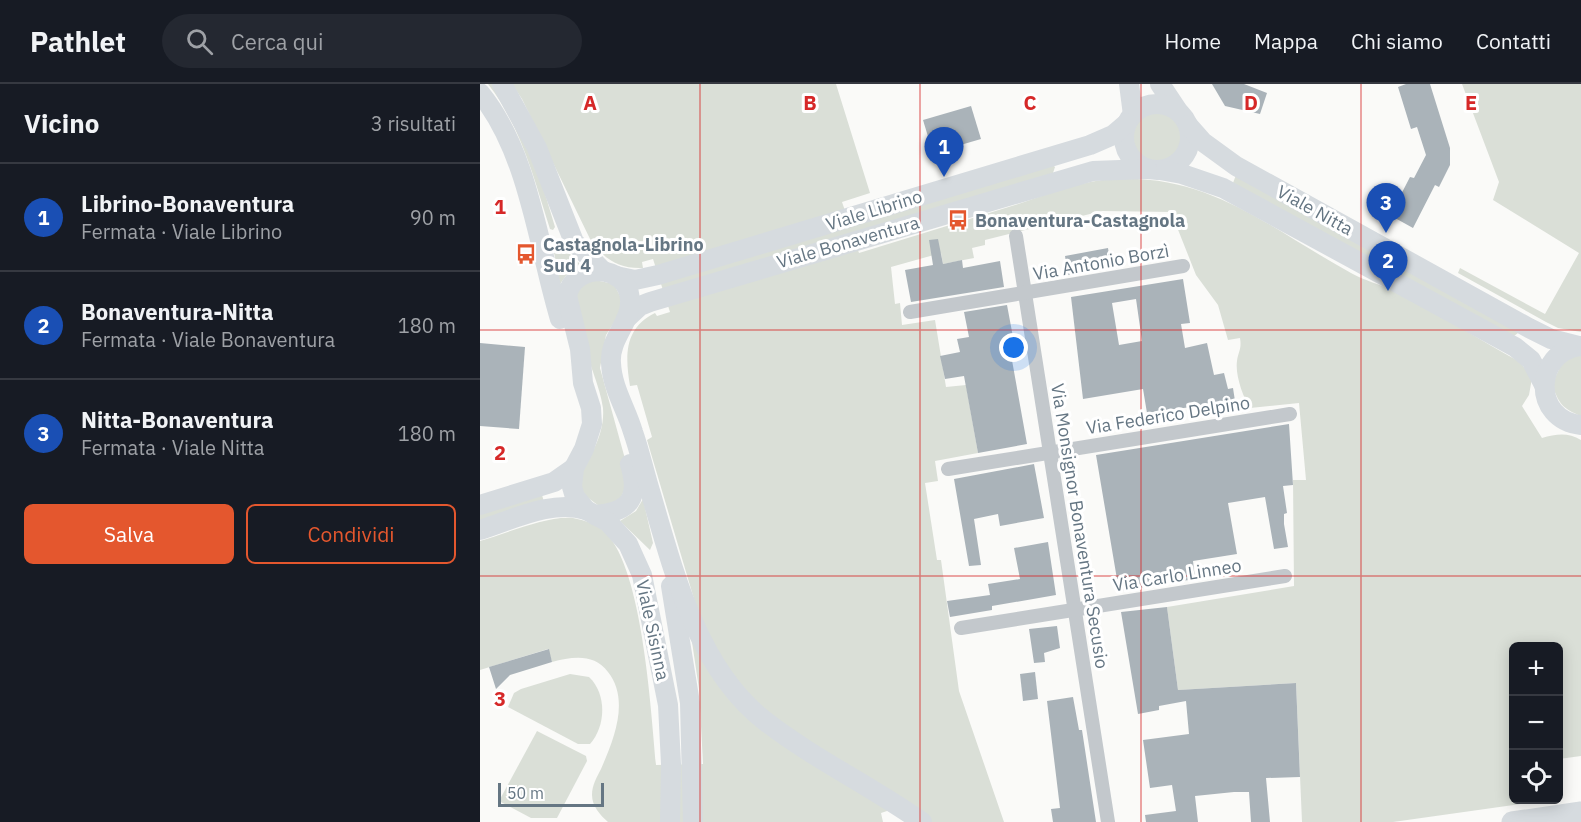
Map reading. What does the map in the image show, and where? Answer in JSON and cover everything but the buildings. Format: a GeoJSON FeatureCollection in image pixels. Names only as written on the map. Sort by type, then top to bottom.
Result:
{"type":"FeatureCollection","features":[{"type":"Feature","properties":{"kind":"main road"},"geometry":{"type":"LineString","coordinates":[[480,530],[552,508],[575,507],[591,513],[610,514],[625,507],[635,490],[635,481],[621,433],[617,392],[610,361],[612,348],[627,319],[630,298],[624,284],[574,242],[537,148],[502,84]]}},
{"type":"Feature","properties":{"kind":"main road"},"geometry":{"type":"LineString","coordinates":[[1129,84],[1130,119],[1124,135],[1126,148],[1136,162],[1154,169],[1176,164],[1188,151],[1190,138],[1183,118],[1167,105],[1155,104],[1143,107],[1130,119]]}},
{"type":"Feature","properties":{"kind":"main road","name":"Viale Nitta"},"geometry":{"type":"LineString","coordinates":[[1160,84],[1203,142],[1236,166],[1529,328],[1551,339],[1580,346]]}},
{"type":"Feature","properties":{"kind":"main road"},"geometry":{"type":"LineString","coordinates":[[480,93],[500,123],[513,152],[540,238],[555,301],[591,408],[592,424],[584,449],[574,468],[572,487],[575,496],[591,513]]}},
{"type":"Feature","properties":{"kind":"main road","name":"Viale Librino"},"geometry":{"type":"LineString","coordinates":[[609,273],[644,280],[1090,145],[1113,135],[1130,119]]}},
{"type":"Feature","properties":{"kind":"main road","name":"Viale Bonaventura"},"geometry":{"type":"LineString","coordinates":[[627,319],[639,306],[665,297],[1093,171],[1154,169],[1182,174],[1223,188],[1515,347],[1531,360],[1544,385],[1545,395],[1552,409],[1563,420],[1578,426]]}},
{"type":"Feature","properties":{"kind":"main road"},"geometry":{"type":"LineString","coordinates":[[583,383],[580,349],[567,296],[572,283],[580,276],[609,273]]}},
{"type":"Feature","properties":{"kind":"main road"},"geometry":{"type":"LineString","coordinates":[[1544,385],[1547,370],[1556,357],[1580,346]]}},
{"type":"Feature","properties":{"kind":"main road"},"geometry":{"type":"LineString","coordinates":[[617,392],[633,430],[660,524],[705,648],[723,679],[764,720],[798,745],[922,822]]}},
{"type":"Feature","properties":{"kind":"main road"},"geometry":{"type":"LineString","coordinates":[[480,505],[554,482],[574,468]]}},
{"type":"Feature","properties":{"kind":"main road","name":"Viale Sisinna"},"geometry":{"type":"LineString","coordinates":[[591,513],[608,522],[628,544],[642,575],[668,705],[671,764],[670,822]]}},
{"type":"Feature","properties":{"kind":"main road"},"geometry":{"type":"LineString","coordinates":[[660,524],[685,660],[693,764],[693,822]]}},
{"type":"Feature","properties":{"kind":"main road"},"geometry":{"type":"LineString","coordinates":[[1512,822],[1581,812]]}},
{"type":"Feature","properties":{"kind":"street","name":"Via Monsignor Bonaventura Secusio"},"geometry":{"type":"LineString","coordinates":[[1016,237],[1108,822]]}},
{"type":"Feature","properties":{"kind":"street","name":"Via Antonio Borzì"},"geometry":{"type":"LineString","coordinates":[[910,312],[1183,266]]}},
{"type":"Feature","properties":{"kind":"street","name":"Via Federico Delpino"},"geometry":{"type":"LineString","coordinates":[[948,469],[1290,414]]}},
{"type":"Feature","properties":{"kind":"street","name":"Via Carlo Linneo"},"geometry":{"type":"LineString","coordinates":[[961,628],[1285,576]]}},
{"type":"Feature","properties":{"kind":"shaded area"},"geometry":{"type":"Polygon","coordinates":[[[488,84],[496,84],[533,154],[555,227],[553,230],[550,229],[518,135],[488,84]]]}},
{"type":"Feature","properties":{"kind":"shaded area"},"geometry":{"type":"Polygon","coordinates":[[[512,84],[836,84],[870,193],[842,202],[850,225],[1053,165],[1055,167],[1053,173],[852,234],[859,253],[1091,182],[1139,179],[1173,183],[1204,192],[1234,205],[1351,273],[1409,299],[1520,362],[1532,378],[1529,395],[1522,406],[1542,438],[1562,434],[1581,440],[1581,756],[1563,758],[1563,642],[1509,642],[1509,804],[1521,804],[1393,822],[1302,822],[1296,683],[1178,690],[1167,607],[1294,586],[1293,480],[1306,480],[1299,403],[1250,408],[1242,392],[1237,373],[1240,338],[1228,340],[1218,305],[1196,275],[1171,212],[1102,211],[985,240],[985,245],[972,248],[974,258],[943,264],[941,253],[891,267],[895,304],[900,303],[902,325],[935,320],[946,387],[966,385],[978,453],[935,461],[938,481],[925,483],[937,560],[941,560],[959,691],[1004,822],[924,822],[908,804],[881,813],[883,822],[608,822],[597,810],[592,795],[618,720],[619,707],[615,683],[608,672],[596,662],[575,658],[552,662],[548,649],[480,670],[480,541],[539,522],[563,518],[586,522],[606,533],[619,552],[637,609],[648,678],[656,765],[703,764],[699,689],[692,642],[695,641],[702,626],[647,440],[652,437],[637,385],[630,386],[627,364],[629,344],[637,327],[655,313],[657,316],[670,312],[653,259],[642,262],[643,268],[627,267],[608,259],[592,243],[522,99],[512,84]]]}},
{"type":"Feature","properties":{"kind":"shaded area"},"geometry":{"type":"Polygon","coordinates":[[[1462,84],[1581,84],[1581,332],[1558,328],[1458,273],[1460,268],[1545,314],[1579,253],[1493,200],[1499,182],[1462,84]]]}},
{"type":"Feature","properties":{"kind":"shaded area"},"geometry":{"type":"Polygon","coordinates":[[[1152,111],[1162,111],[1175,118],[1182,131],[1182,141],[1175,154],[1162,161],[1152,161],[1143,157],[1136,150],[1132,141],[1132,131],[1136,122],[1143,115],[1152,111]]]}},
{"type":"Feature","properties":{"kind":"shaded area"},"geometry":{"type":"Polygon","coordinates":[[[1236,175],[1518,333],[1514,336],[1233,183],[1236,175]]]}},
{"type":"Feature","properties":{"kind":"shaded area"},"geometry":{"type":"Polygon","coordinates":[[[560,238],[568,252],[581,265],[570,270],[560,284],[552,242],[560,238]]]}},
{"type":"Feature","properties":{"kind":"shaded area"},"geometry":{"type":"Polygon","coordinates":[[[590,279],[614,284],[621,298],[620,313],[606,335],[600,368],[630,477],[619,502],[599,506],[583,494],[580,478],[596,444],[603,418],[601,395],[579,331],[574,302],[577,289],[590,279]]]}},
{"type":"Feature","properties":{"kind":"shaded area"},"geometry":{"type":"Polygon","coordinates":[[[1581,354],[1581,416],[1569,411],[1562,404],[1552,384],[1563,361],[1581,354]]]}},
{"type":"Feature","properties":{"kind":"shaded area"},"geometry":{"type":"Polygon","coordinates":[[[542,495],[544,502],[480,523],[480,513],[542,495]]]}},
{"type":"Feature","properties":{"kind":"shaded area"},"geometry":{"type":"Polygon","coordinates":[[[643,499],[653,543],[650,550],[620,521],[636,511],[643,499]]]}},
{"type":"Feature","properties":{"kind":"shaded area"},"geometry":{"type":"Polygon","coordinates":[[[570,674],[589,677],[599,692],[601,719],[590,744],[578,744],[508,707],[514,693],[521,689],[570,674]]]}},
{"type":"Feature","properties":{"kind":"shaded area"},"geometry":{"type":"Polygon","coordinates":[[[537,731],[586,756],[587,761],[557,818],[531,818],[499,801],[537,731]]]}},
{"type":"Feature","properties":{"kind":"place","name":"Librino-Bonaventura"},"geometry":{"type":"Point","coordinates":[944,177]}},
{"type":"Feature","properties":{"kind":"place","name":"Bonaventura-Castagnola"},"geometry":{"type":"Point","coordinates":[958,220]}},
{"type":"Feature","properties":{"kind":"place","name":"Nitta-Bonaventura"},"geometry":{"type":"Point","coordinates":[1386,233]}},
{"type":"Feature","properties":{"kind":"place","name":"Castagnola-Librino Sud 4"},"geometry":{"type":"Point","coordinates":[526,254]}},
{"type":"Feature","properties":{"kind":"place","name":"Bonaventura-Nitta"},"geometry":{"type":"Point","coordinates":[1388,291]}}]}
